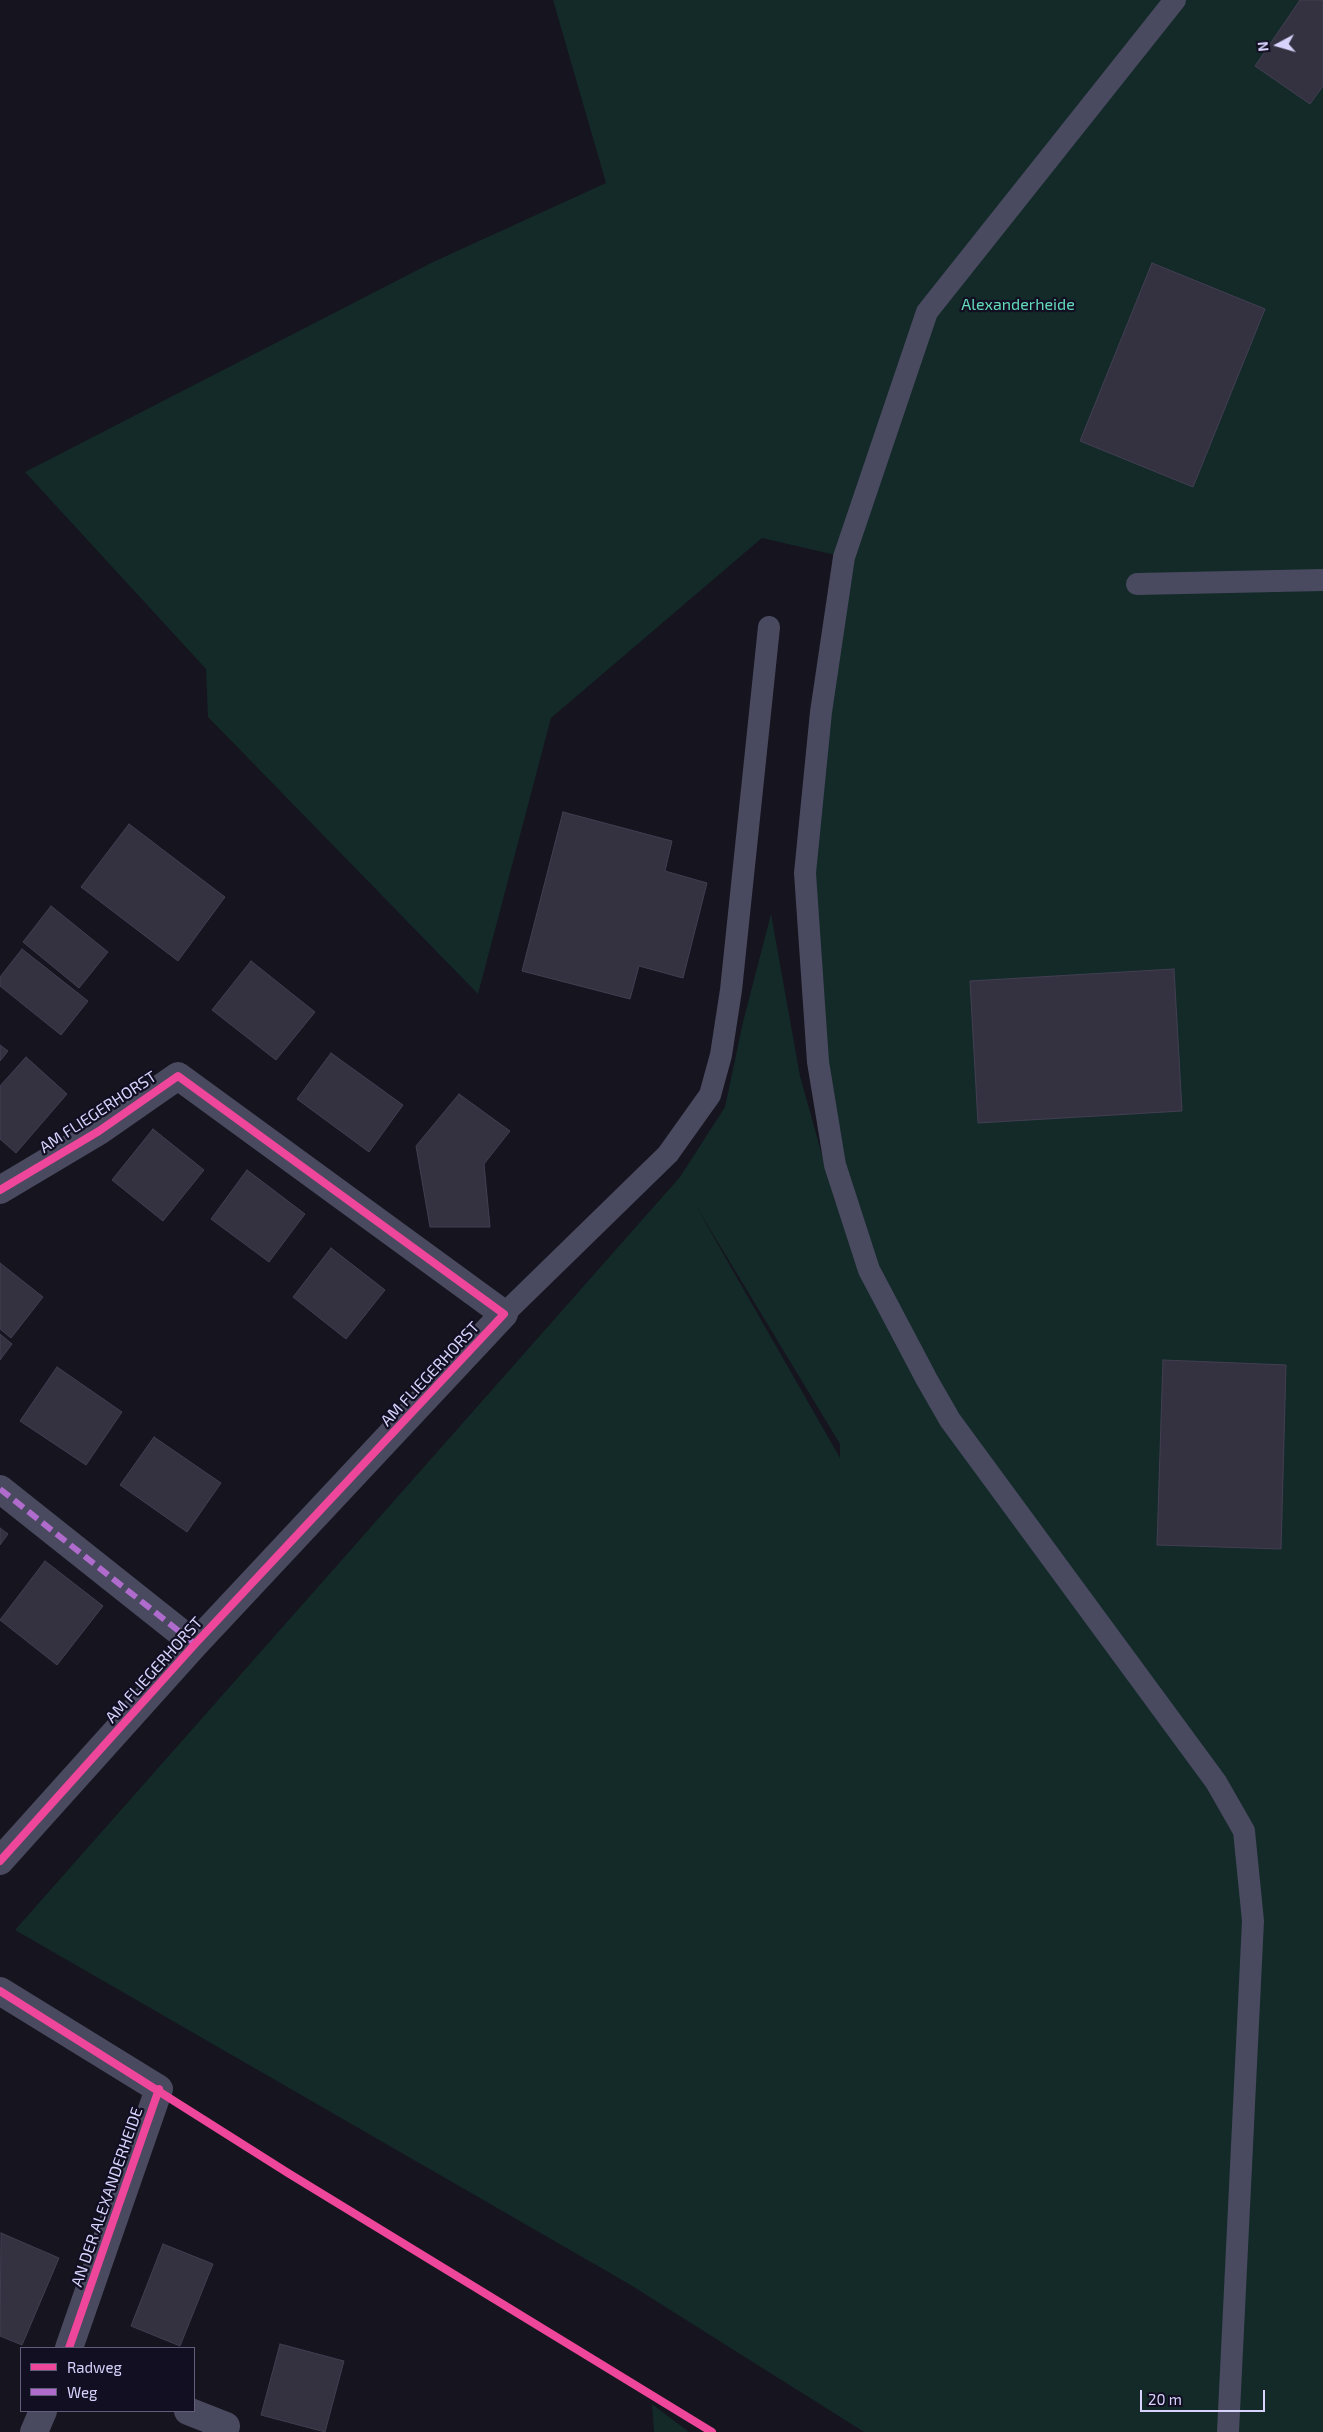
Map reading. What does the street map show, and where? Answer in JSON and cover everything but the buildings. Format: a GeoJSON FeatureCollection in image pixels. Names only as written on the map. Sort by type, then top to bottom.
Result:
{"type":"FeatureCollection","features":[{"type":"Feature","properties":{"kind":"street","name":"AM FLIEGERHORST"},"geometry":{"type":"LineString","coordinates":[[0,1190],[99,1131],[178,1076],[504,1314],[195,1644],[0,1861]]}},
{"type":"Feature","properties":{"kind":"street","name":"AM FLIEGERHORST"},"geometry":{"type":"LineString","coordinates":[[0,1489],[195,1644]]}},
{"type":"Feature","properties":{"kind":"street","name":"AN DER ALEXANDERHEIDE"},"geometry":{"type":"LineString","coordinates":[[0,1991],[159,2089],[69,2347]]}},
{"type":"Feature","properties":{"kind":"street"},"geometry":{"type":"LineString","coordinates":[[34,2432],[43,2412]]}},
{"type":"Feature","properties":{"kind":"street"},"geometry":{"type":"LineString","coordinates":[[191,2412],[226,2426]]}},
{"type":"Feature","properties":{"kind":"lane"},"geometry":{"type":"LineString","coordinates":[[1175,0],[927,312],[844,557],[821,712],[805,873],[818,1062],[836,1165],[869,1270],[926,1380],[950,1420],[1216,1782],[1244,1831],[1253,1921],[1228,2432]]}},
{"type":"Feature","properties":{"kind":"lane"},"geometry":{"type":"LineString","coordinates":[[1136,584],[1323,580]]}},
{"type":"Feature","properties":{"kind":"lane"},"geometry":{"type":"LineString","coordinates":[[504,1314],[668,1154],[710,1095],[721,1055],[731,990],[768,627]]}},
{"type":"Feature","properties":{"kind":"green space","name":"Alexanderheide"},"geometry":{"type":"Polygon","coordinates":[[[553,0],[1323,0],[1323,2432],[864,2432],[629,2284],[15,1930],[680,1177],[725,1107],[743,1022],[771,914],[800,1076],[836,1205],[805,873],[844,557],[762,538],[551,718],[478,994],[208,717],[206,669],[25,472],[433,262],[606,183],[553,0]],[[696,1206],[840,1458],[840,1444],[696,1206]]]}},
{"type":"Feature","properties":{"kind":"green space"},"geometry":{"type":"Polygon","coordinates":[[[652,2404],[689,2432],[654,2432],[652,2404]]]}},
{"type":"Feature","properties":{"kind":"marked path"},"geometry":{"type":"LineString","coordinates":[[0,1489],[195,1644]]}},
{"type":"Feature","properties":{"kind":"cycle path"},"geometry":{"type":"LineString","coordinates":[[0,1190],[99,1131],[178,1076],[504,1314],[195,1644],[0,1861]]}},
{"type":"Feature","properties":{"kind":"cycle path"},"geometry":{"type":"LineString","coordinates":[[0,1991],[288,2173],[712,2432]]}},
{"type":"Feature","properties":{"kind":"cycle path"},"geometry":{"type":"LineString","coordinates":[[69,2347],[159,2089]]}}]}
